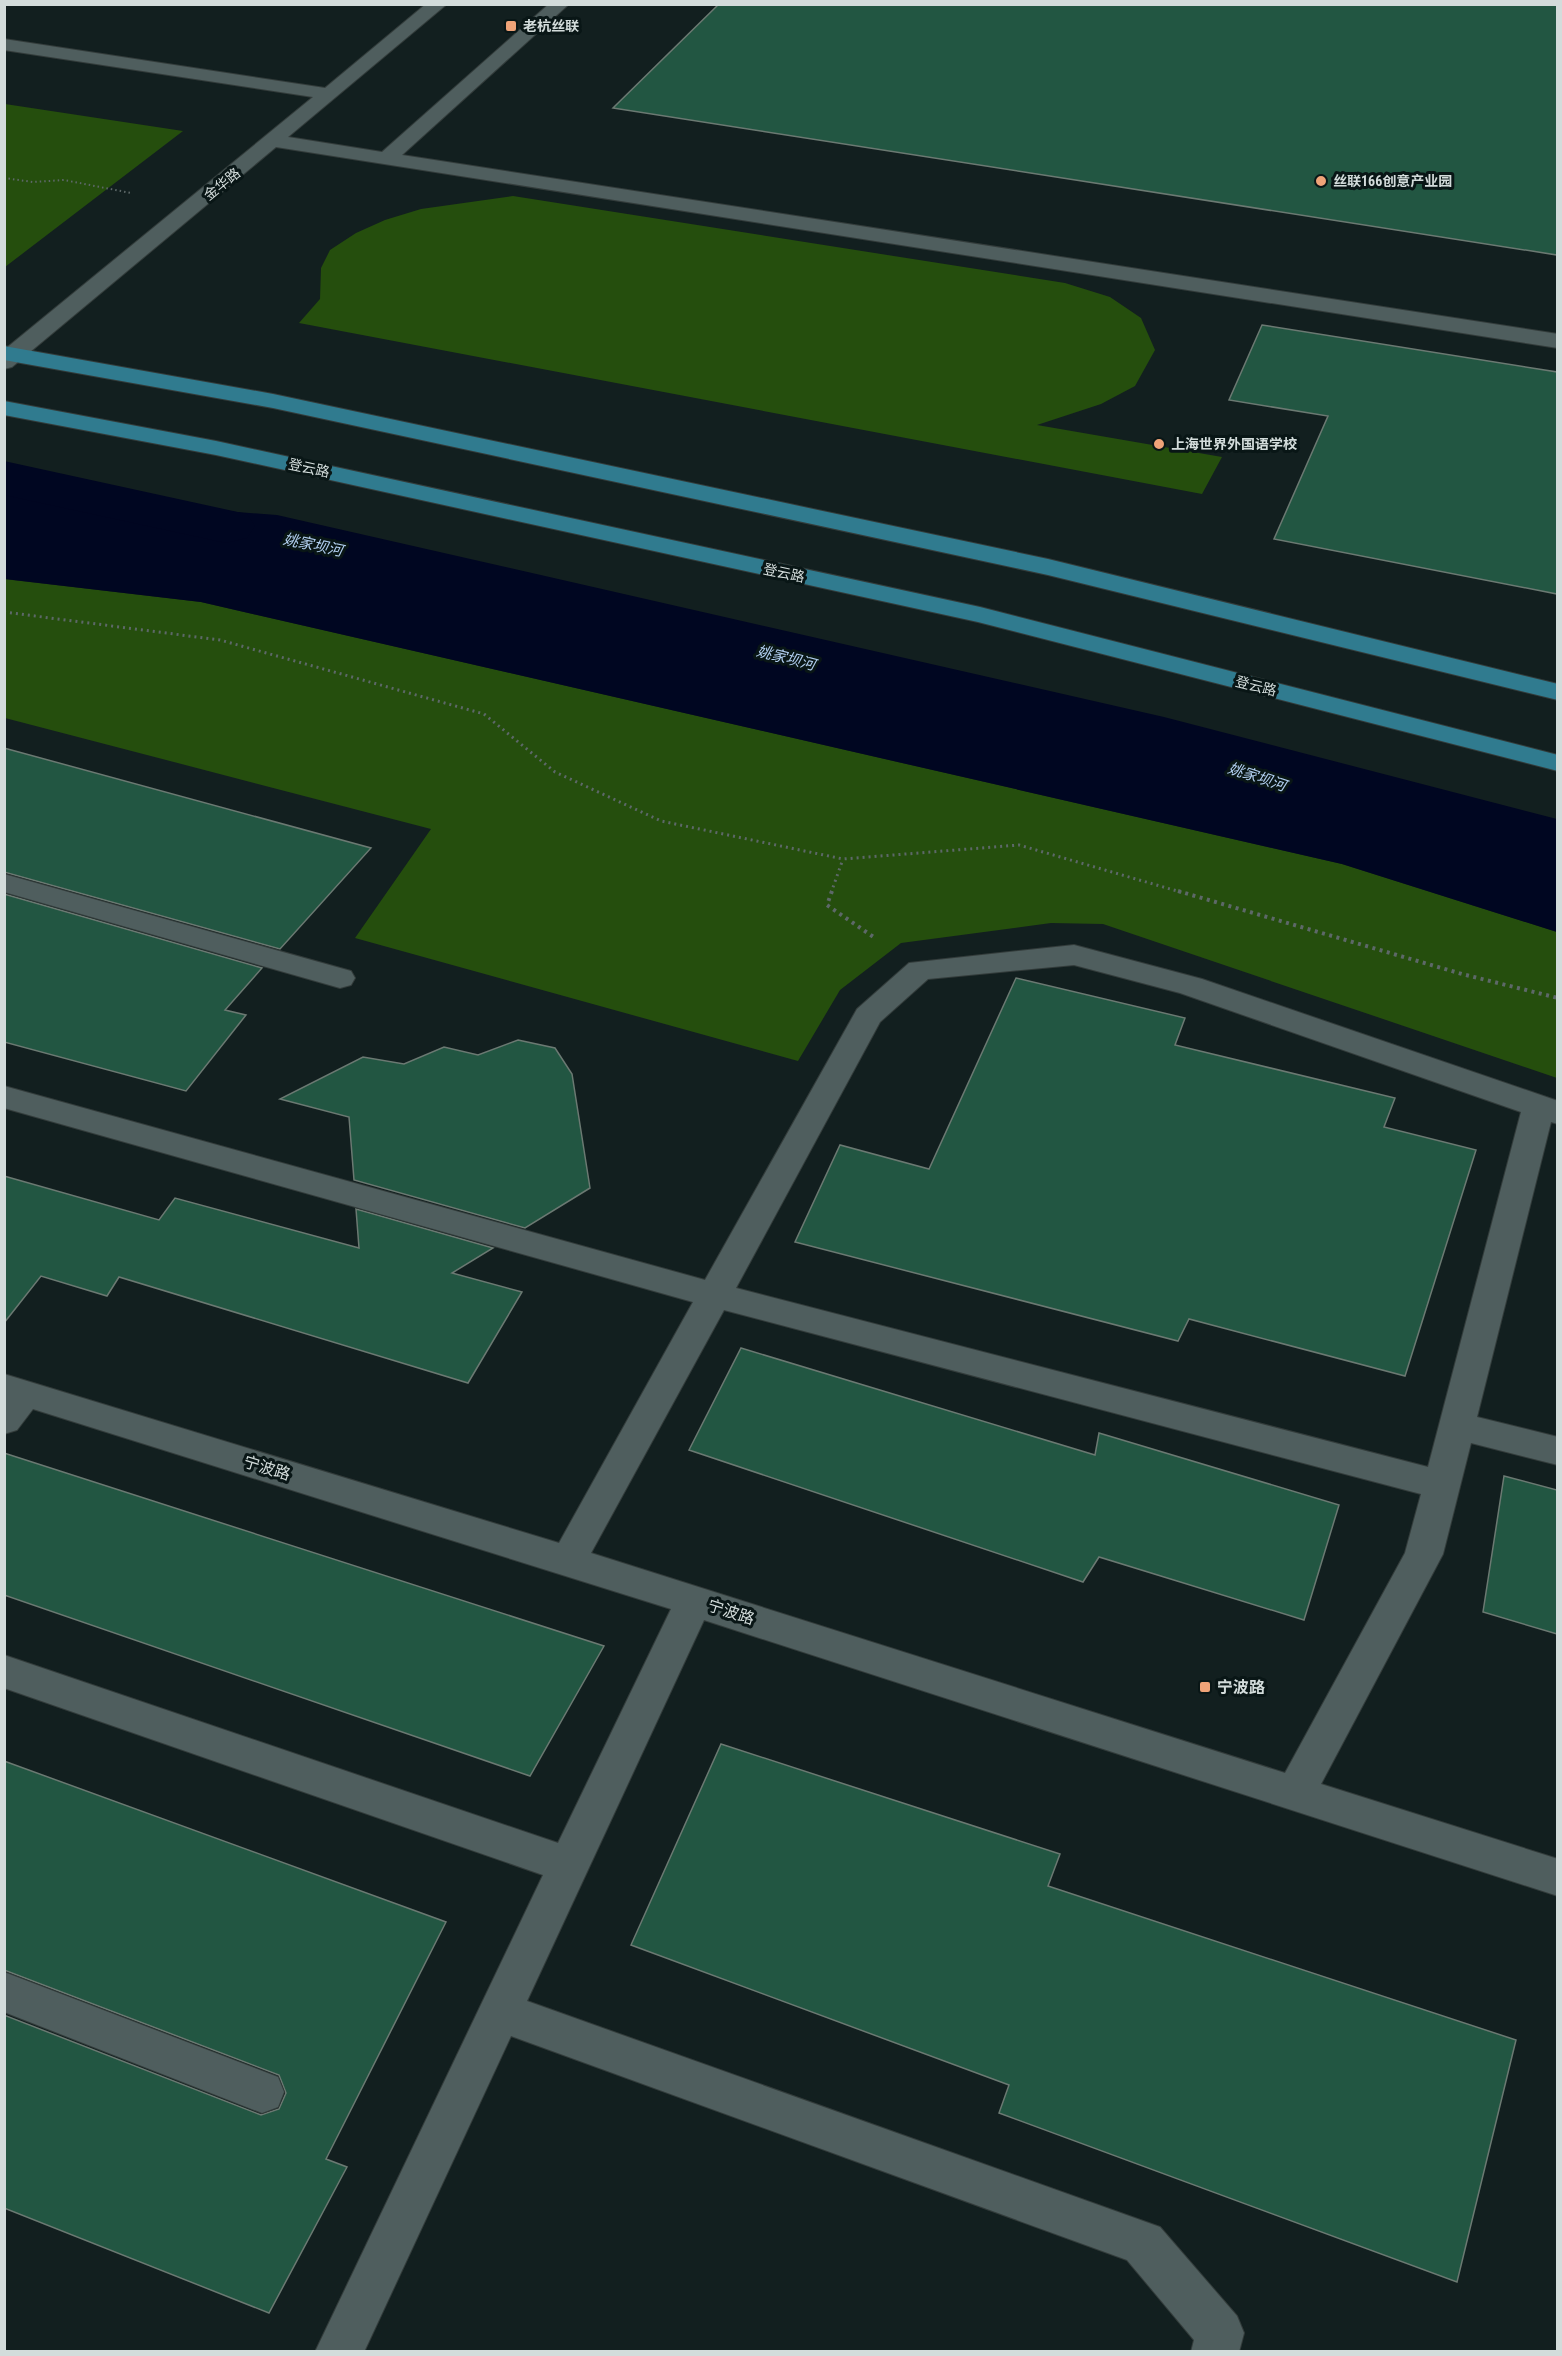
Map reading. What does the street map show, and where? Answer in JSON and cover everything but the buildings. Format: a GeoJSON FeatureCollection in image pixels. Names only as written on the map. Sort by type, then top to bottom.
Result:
{"type":"FeatureCollection","features":[{"type":"Feature","properties":{"kind":"main road"},"geometry":{"type":"LineString","coordinates":[[8,356],[273,401],[1048,567],[1557,692]]}},
{"type":"Feature","properties":{"kind":"main road","name":"登云路"},"geometry":{"type":"LineString","coordinates":[[4,408],[216,448],[980,615],[1557,763]]}},
{"type":"Feature","properties":{"kind":"street","name":"金华路"},"geometry":{"type":"LineString","coordinates":[[8,356],[196,205],[438,4]]}},
{"type":"Feature","properties":{"kind":"street"},"geometry":{"type":"LineString","coordinates":[[388,157],[560,4]]}},
{"type":"Feature","properties":{"kind":"street"},"geometry":{"type":"LineString","coordinates":[[4,44],[330,94]]}},
{"type":"Feature","properties":{"kind":"street"},"geometry":{"type":"LineString","coordinates":[[274,141],[1557,341]]}},
{"type":"Feature","properties":{"kind":"street"},"geometry":{"type":"LineString","coordinates":[[4,883],[340,978]]}},
{"type":"Feature","properties":{"kind":"street"},"geometry":{"type":"LineString","coordinates":[[568,1561],[867,1016],[920,970],[1074,954],[1191,986],[1548,1109],[1456,1425],[1425,1554],[1295,1794]]}},
{"type":"Feature","properties":{"kind":"street"},"geometry":{"type":"LineString","coordinates":[[10,1106],[714,1295],[1442,1485]]}},
{"type":"Feature","properties":{"kind":"street","name":"宁波路"},"geometry":{"type":"LineString","coordinates":[[11,1401],[568,1561],[1557,1878]]}},
{"type":"Feature","properties":{"kind":"street"},"geometry":{"type":"LineString","coordinates":[[1456,1425],[1557,1451]]}},
{"type":"Feature","properties":{"kind":"street"},"geometry":{"type":"LineString","coordinates":[[339,2352],[694,1601]]}},
{"type":"Feature","properties":{"kind":"street"},"geometry":{"type":"LineString","coordinates":[[4,1671],[569,1865]]}},
{"type":"Feature","properties":{"kind":"street"},"geometry":{"type":"LineString","coordinates":[[4,1992],[262,2092]]}},
{"type":"Feature","properties":{"kind":"street"},"geometry":{"type":"LineString","coordinates":[[501,2012],[1143,2243],[1220,2333],[1215,2352]]}},
{"type":"Feature","properties":{"kind":"path"},"geometry":{"type":"LineString","coordinates":[[4,178],[33,182],[64,180],[196,205]]}},
{"type":"Feature","properties":{"kind":"path"},"geometry":{"type":"LineString","coordinates":[[4,612],[220,640],[484,714],[555,772],[661,821],[843,859],[1019,845],[1462,974],[1557,998]]}},
{"type":"Feature","properties":{"kind":"path"},"geometry":{"type":"LineString","coordinates":[[843,859],[827,905],[920,970]]}},
{"type":"Feature","properties":{"kind":"green space"},"geometry":{"type":"Polygon","coordinates":[[[5,104],[183,131],[5,267],[5,104]]]}},
{"type":"Feature","properties":{"kind":"green space"},"geometry":{"type":"Polygon","coordinates":[[[513,196],[1065,283],[1110,297],[1141,318],[1155,350],[1135,386],[1101,404],[1037,425],[1222,457],[1202,494],[299,323],[320,299],[321,268],[330,250],[356,233],[385,220],[421,209],[513,196]]]}},
{"type":"Feature","properties":{"kind":"green space"},"geometry":{"type":"Polygon","coordinates":[[[4,579],[201,602],[1342,864],[1557,932],[1557,1078],[1103,924],[1051,923],[901,943],[840,990],[798,1061],[355,938],[431,829],[5,718],[4,579]]]}},
{"type":"Feature","properties":{"kind":"water"},"geometry":{"type":"Polygon","coordinates":[[[5,494],[277,515],[1164,717],[1557,819],[1557,932],[1342,864],[201,602],[5,579],[5,494]]]}},
{"type":"Feature","properties":{"kind":"waterway","name":"姚家坝河"},"geometry":{"type":"LineString","coordinates":[[4,478],[226,526]]}},
{"type":"Feature","properties":{"kind":"place","name":"老杭丝联"},"geometry":{"type":"Point","coordinates":[511,26]}},
{"type":"Feature","properties":{"kind":"place","name":"丝联166创意产业园"},"geometry":{"type":"Point","coordinates":[1321,181]}},
{"type":"Feature","properties":{"kind":"place","name":"上海世界外国语学校"},"geometry":{"type":"Point","coordinates":[1159,444]}},
{"type":"Feature","properties":{"kind":"place","name":"宁波路"},"geometry":{"type":"Point","coordinates":[1205,1687]}}]}
